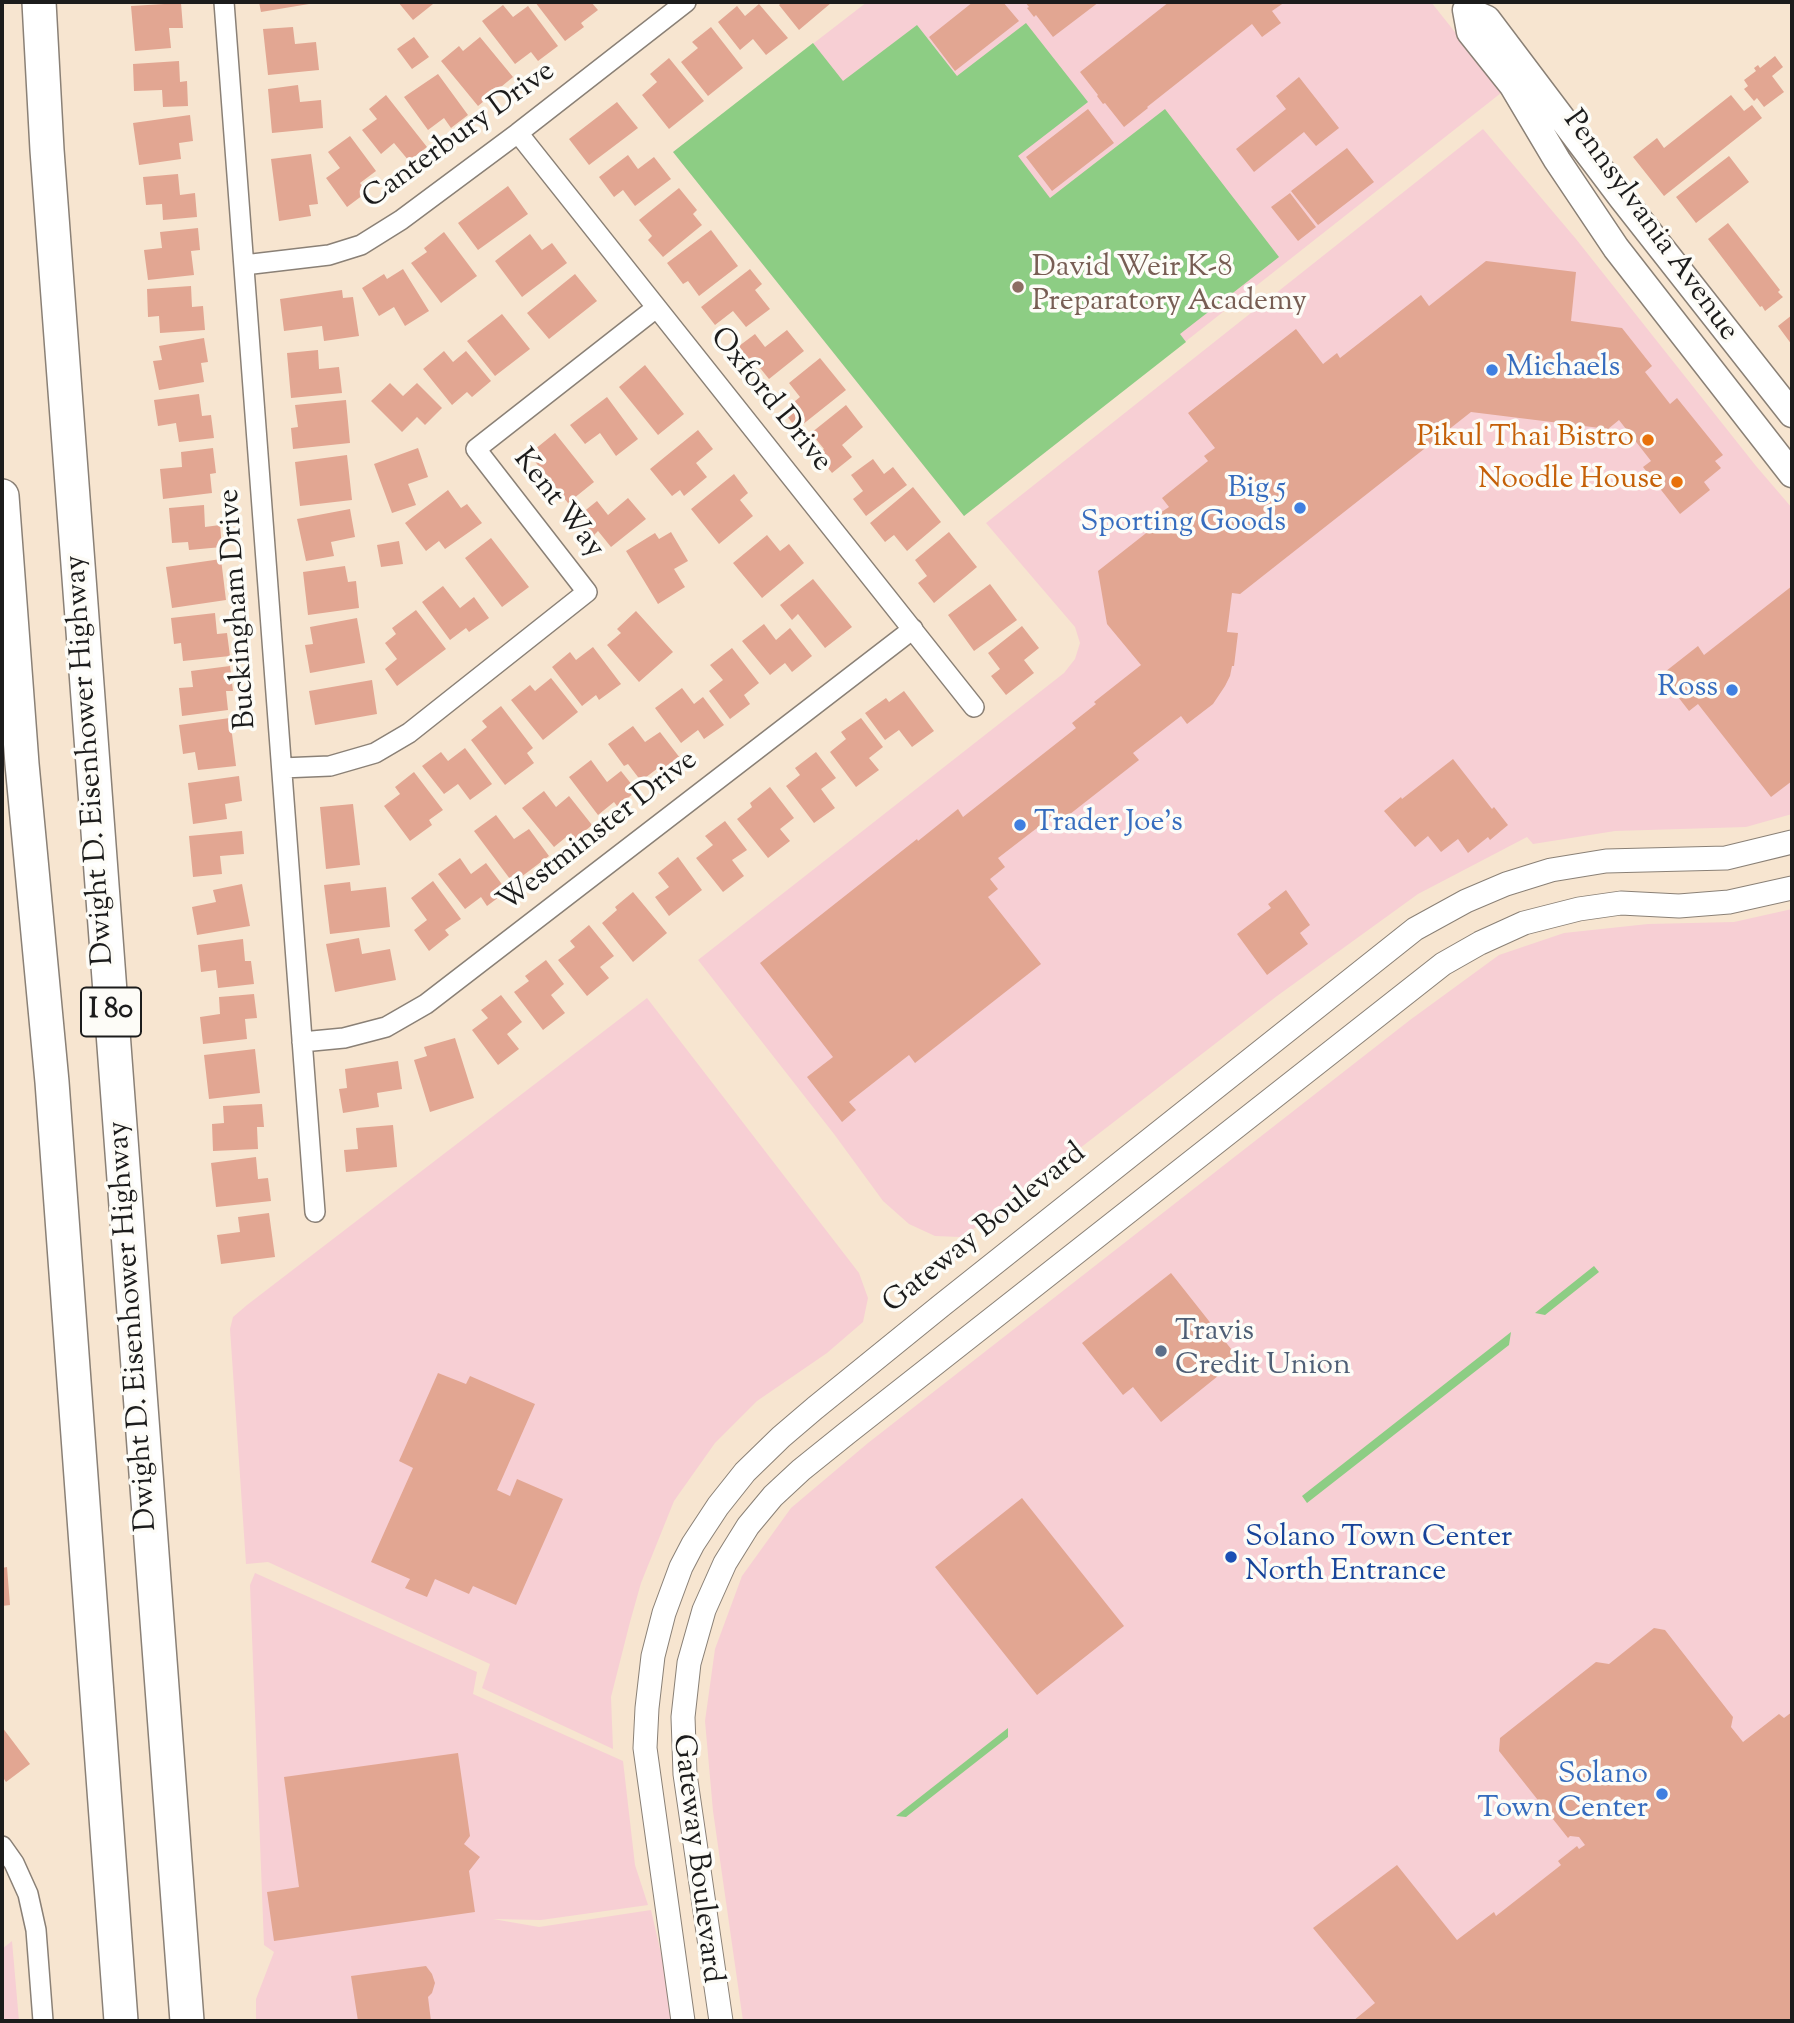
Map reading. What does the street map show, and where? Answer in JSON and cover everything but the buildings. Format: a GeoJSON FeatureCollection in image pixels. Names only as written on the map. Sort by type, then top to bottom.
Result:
{"type":"FeatureCollection","features":[{"type":"Feature","properties":{"kind":"highway","name":"Dwight D. Eisenhower Highway"},"geometry":{"type":"LineString","coordinates":[[39,2],[47,150],[187,2021]]}},
{"type":"Feature","properties":{"kind":"highway","name":"I 80"},"geometry":{"type":"LineString","coordinates":[[2,496],[22,764],[52,1082],[121,2021]]}},
{"type":"Feature","properties":{"kind":"main road","name":"Pennsylvania Avenue"},"geometry":{"type":"LineString","coordinates":[[1462,6],[1470,32],[1513,86],[1532,122],[1616,248],[1792,474]]}},
{"type":"Feature","properties":{"kind":"main road","name":"Pennsylvania Avenue"},"geometry":{"type":"LineString","coordinates":[[1462,6],[1487,19],[1622,198],[1792,414]]}},
{"type":"Feature","properties":{"kind":"main road"},"geometry":{"type":"LineString","coordinates":[[1726,389],[1757,400],[1792,445]]}},
{"type":"Feature","properties":{"kind":"street","name":"Buckingham Drive"},"geometry":{"type":"LineString","coordinates":[[224,2],[315,1212]]}},
{"type":"Feature","properties":{"kind":"street","name":"Canterbury Drive"},"geometry":{"type":"LineString","coordinates":[[244,265],[330,255],[361,245],[401,220],[518,133],[686,2]]}},
{"type":"Feature","properties":{"kind":"street","name":"Oxford Drive"},"geometry":{"type":"LineString","coordinates":[[518,133],[974,707]]}},
{"type":"Feature","properties":{"kind":"street","name":"Kent Way"},"geometry":{"type":"LineString","coordinates":[[282,768],[330,766],[375,752],[409,733],[587,592],[476,449],[656,307]]}},
{"type":"Feature","properties":{"kind":"street","name":"Westminster Drive"},"geometry":{"type":"LineString","coordinates":[[302,1042],[344,1038],[386,1027],[426,1004],[914,629]]}},
{"type":"Feature","properties":{"kind":"street","name":"Gateway Boulevard"},"geometry":{"type":"LineString","coordinates":[[683,2021],[645,1748],[647,1708],[656,1646],[664,1613],[681,1567],[718,1506],[745,1472],[815,1408],[942,1305],[1415,929],[1466,901],[1506,884],[1552,870],[1606,862],[1726,858],[1792,842]]}},
{"type":"Feature","properties":{"kind":"street","name":"Gateway Boulevard"},"geometry":{"type":"LineString","coordinates":[[720,2021],[685,1774],[683,1717],[689,1663],[704,1609],[725,1563],[748,1526],[773,1496],[819,1455],[1443,964],[1524,923],[1579,909],[1622,904],[1729,902],[1792,888]]}},
{"type":"Feature","properties":{"kind":"street"},"geometry":{"type":"LineString","coordinates":[[2,1846],[14,1863],[28,1894],[36,1930],[43,2021]]}},
{"type":"Feature","properties":{"kind":"shaded area","name":"David Weir K-8 Preparatory Academy"},"geometry":{"type":"Polygon","coordinates":[[[867,2],[1431,2],[1501,93],[964,516],[673,152],[867,2]]]}},
{"type":"Feature","properties":{"kind":"shaded area"},"geometry":{"type":"Polygon","coordinates":[[[1483,129],[1576,239],[1792,508],[1792,814],[1746,827],[1615,831],[1533,844],[1527,837],[1418,894],[1277,996],[983,1223],[960,1237],[935,1236],[909,1224],[883,1201],[698,960],[1064,673],[1075,659],[1080,643],[1075,627],[986,523],[1483,129]]]}},
{"type":"Feature","properties":{"kind":"shaded area","name":"Solano Town Center"},"geometry":{"type":"Polygon","coordinates":[[[1792,909],[1792,2021],[743,2021],[713,1811],[705,1721],[715,1649],[742,1576],[791,1508],[868,1443],[1410,1020],[1499,955],[1564,933],[1648,924],[1734,922],[1792,909]]]}},
{"type":"Feature","properties":{"kind":"shaded area"},"geometry":{"type":"Polygon","coordinates":[[[647,998],[859,1273],[868,1298],[863,1322],[827,1353],[757,1401],[715,1443],[674,1501],[641,1583],[611,1697],[613,1749],[482,1688],[490,1664],[268,1562],[246,1564],[230,1329],[233,1317],[247,1305],[647,998]]]}},
{"type":"Feature","properties":{"kind":"shaded area"},"geometry":{"type":"Polygon","coordinates":[[[255,1573],[477,1672],[473,1694],[623,1761],[635,1865],[648,1905],[541,1920],[493,1919],[539,1927],[651,1910],[666,1975],[671,2021],[256,2021],[256,1999],[274,1952],[264,1945],[250,1585],[255,1573]]]}},
{"type":"Feature","properties":{"kind":"shaded area"},"geometry":{"type":"Polygon","coordinates":[[[12,1941],[19,2021],[2,2021],[2,1949],[12,1941]]]}},
{"type":"Feature","properties":{"kind":"green space","name":"David Weir K-8 Preparatory Academy"},"geometry":{"type":"Polygon","coordinates":[[[1026,23],[1088,102],[1018,156],[1050,198],[1165,109],[1279,257],[1180,334],[1186,342],[964,516],[673,152],[813,43],[843,81],[917,25],[957,76],[1026,23]]]}},
{"type":"Feature","properties":{"kind":"green space"},"geometry":{"type":"Polygon","coordinates":[[[1594,1266],[1599,1272],[1545,1315],[1535,1313],[1594,1266]]]}},
{"type":"Feature","properties":{"kind":"green space"},"geometry":{"type":"Polygon","coordinates":[[[1511,1332],[1509,1345],[1307,1503],[1302,1496],[1511,1332]]]}},
{"type":"Feature","properties":{"kind":"green space"},"geometry":{"type":"Polygon","coordinates":[[[1008,1728],[1008,1737],[906,1817],[896,1816],[1008,1728]]]}},
{"type":"Feature","properties":{"kind":"place","name":"David Weir K-8 Preparatory Academy"},"geometry":{"type":"Point","coordinates":[1018,287]}},
{"type":"Feature","properties":{"kind":"place","name":"Michaels"},"geometry":{"type":"Point","coordinates":[1492,370]}},
{"type":"Feature","properties":{"kind":"place","name":"Pikul Thai Bistro"},"geometry":{"type":"Point","coordinates":[1648,440]}},
{"type":"Feature","properties":{"kind":"place","name":"Noodle House"},"geometry":{"type":"Point","coordinates":[1677,482]}},
{"type":"Feature","properties":{"kind":"place","name":"Big 5 Sporting Goods"},"geometry":{"type":"Point","coordinates":[1300,508]}},
{"type":"Feature","properties":{"kind":"place","name":"Ross"},"geometry":{"type":"Point","coordinates":[1732,690]}},
{"type":"Feature","properties":{"kind":"place","name":"Trader Joe's"},"geometry":{"type":"Point","coordinates":[1020,825]}},
{"type":"Feature","properties":{"kind":"place","name":"Travis Credit Union"},"geometry":{"type":"Point","coordinates":[1161,1351]}},
{"type":"Feature","properties":{"kind":"place","name":"Solano Town Center North Entrance"},"geometry":{"type":"Point","coordinates":[1231,1557]}},
{"type":"Feature","properties":{"kind":"place","name":"Solano Town Center"},"geometry":{"type":"Point","coordinates":[1662,1794]}}]}
